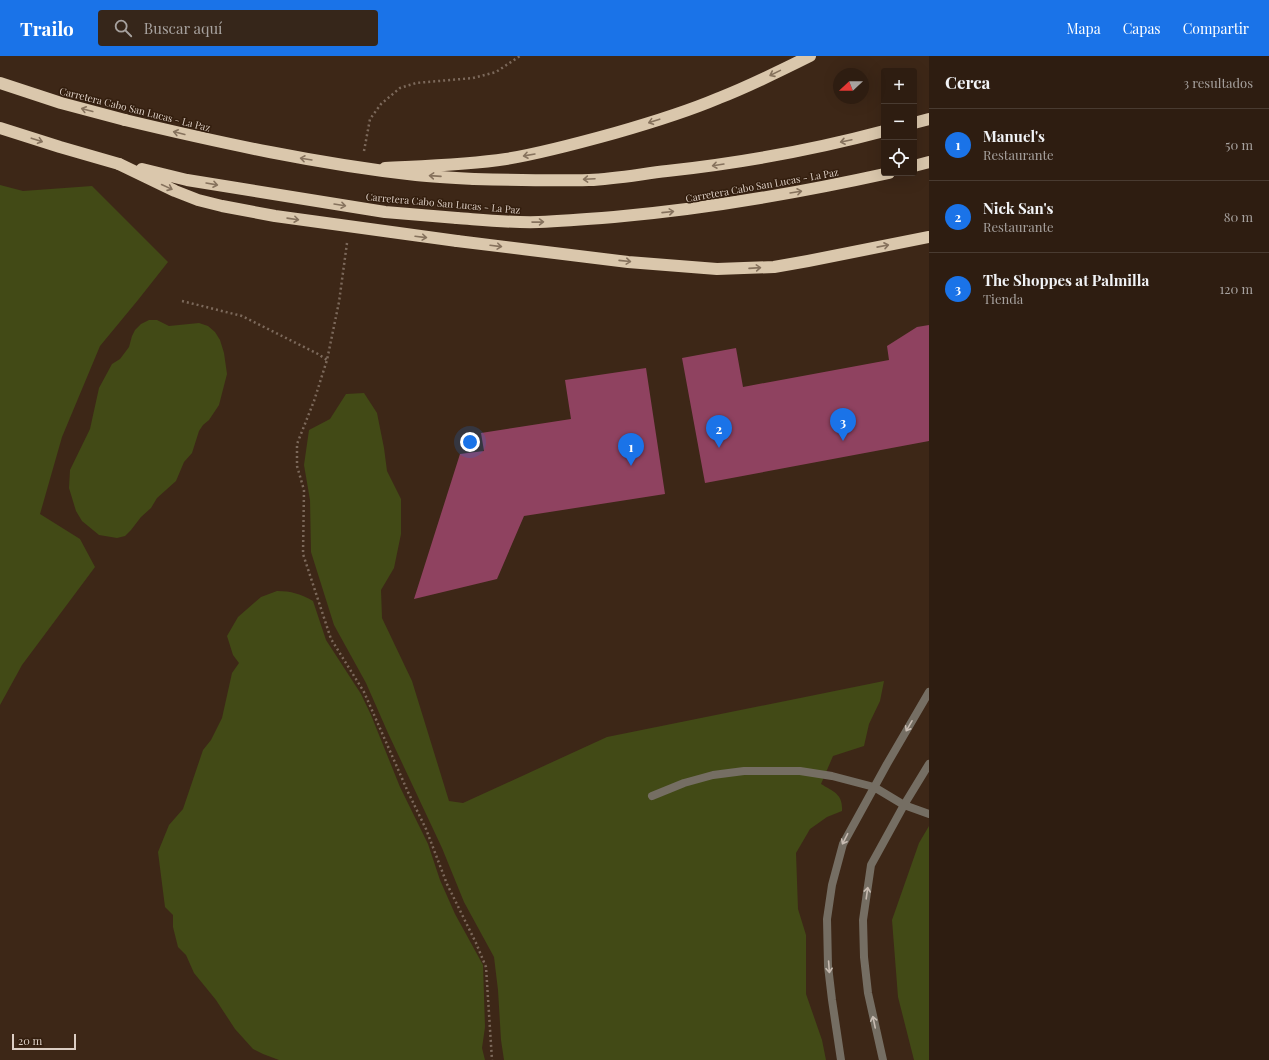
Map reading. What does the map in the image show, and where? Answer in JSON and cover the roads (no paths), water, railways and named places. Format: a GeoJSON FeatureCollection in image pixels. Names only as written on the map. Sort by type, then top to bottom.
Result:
{"type":"FeatureCollection","features":[{"type":"Feature","properties":{"kind":"highway"},"geometry":{"type":"LineString","coordinates":[[366,169],[475,163],[546,152],[649,123],[718,99],[810,56]]}},
{"type":"Feature","properties":{"kind":"highway","name":"Carretera Cabo San Lucas - La Paz"},"geometry":{"type":"LineString","coordinates":[[0,83],[61,103],[125,120],[281,155],[366,169],[474,179],[532,181],[583,180],[695,168],[819,147],[881,132]]}},
{"type":"Feature","properties":{"kind":"highway"},"geometry":{"type":"LineString","coordinates":[[917,122],[929,119]]}},
{"type":"Feature","properties":{"kind":"highway","name":"Carretera Cabo San Lucas - La Paz"},"geometry":{"type":"LineString","coordinates":[[0,128],[82,154],[187,180],[385,212],[505,222],[577,220],[685,210],[802,192],[881,175]]}},
{"type":"Feature","properties":{"kind":"highway"},"geometry":{"type":"LineString","coordinates":[[917,165],[929,162]]}},
{"type":"Feature","properties":{"kind":"highway"},"geometry":{"type":"LineString","coordinates":[[119,164],[198,200],[222,206],[275,216],[403,235],[628,262],[717,269],[781,266],[929,237]]}},
{"type":"Feature","properties":{"kind":"street"},"geometry":{"type":"LineString","coordinates":[[841,1060],[828,966],[828,919],[832,885],[843,844],[929,692]]}},
{"type":"Feature","properties":{"kind":"street"},"geometry":{"type":"LineString","coordinates":[[883,1060],[868,993],[864,957],[863,920],[871,865],[904,805],[929,764]]}},
{"type":"Feature","properties":{"kind":"street"},"geometry":{"type":"LineString","coordinates":[[652,796],[684,783],[713,775],[744,771],[800,772],[832,776],[874,787],[904,805],[929,814]]}},
{"type":"Feature","properties":{"kind":"place","name":"The Shoppes at Palmilla"},"geometry":{"type":"Point","coordinates":[843,441]}},
{"type":"Feature","properties":{"kind":"place","name":"Nick San's"},"geometry":{"type":"Point","coordinates":[719,448]}},
{"type":"Feature","properties":{"kind":"place","name":"Manuel's"},"geometry":{"type":"Point","coordinates":[631,466]}}]}
